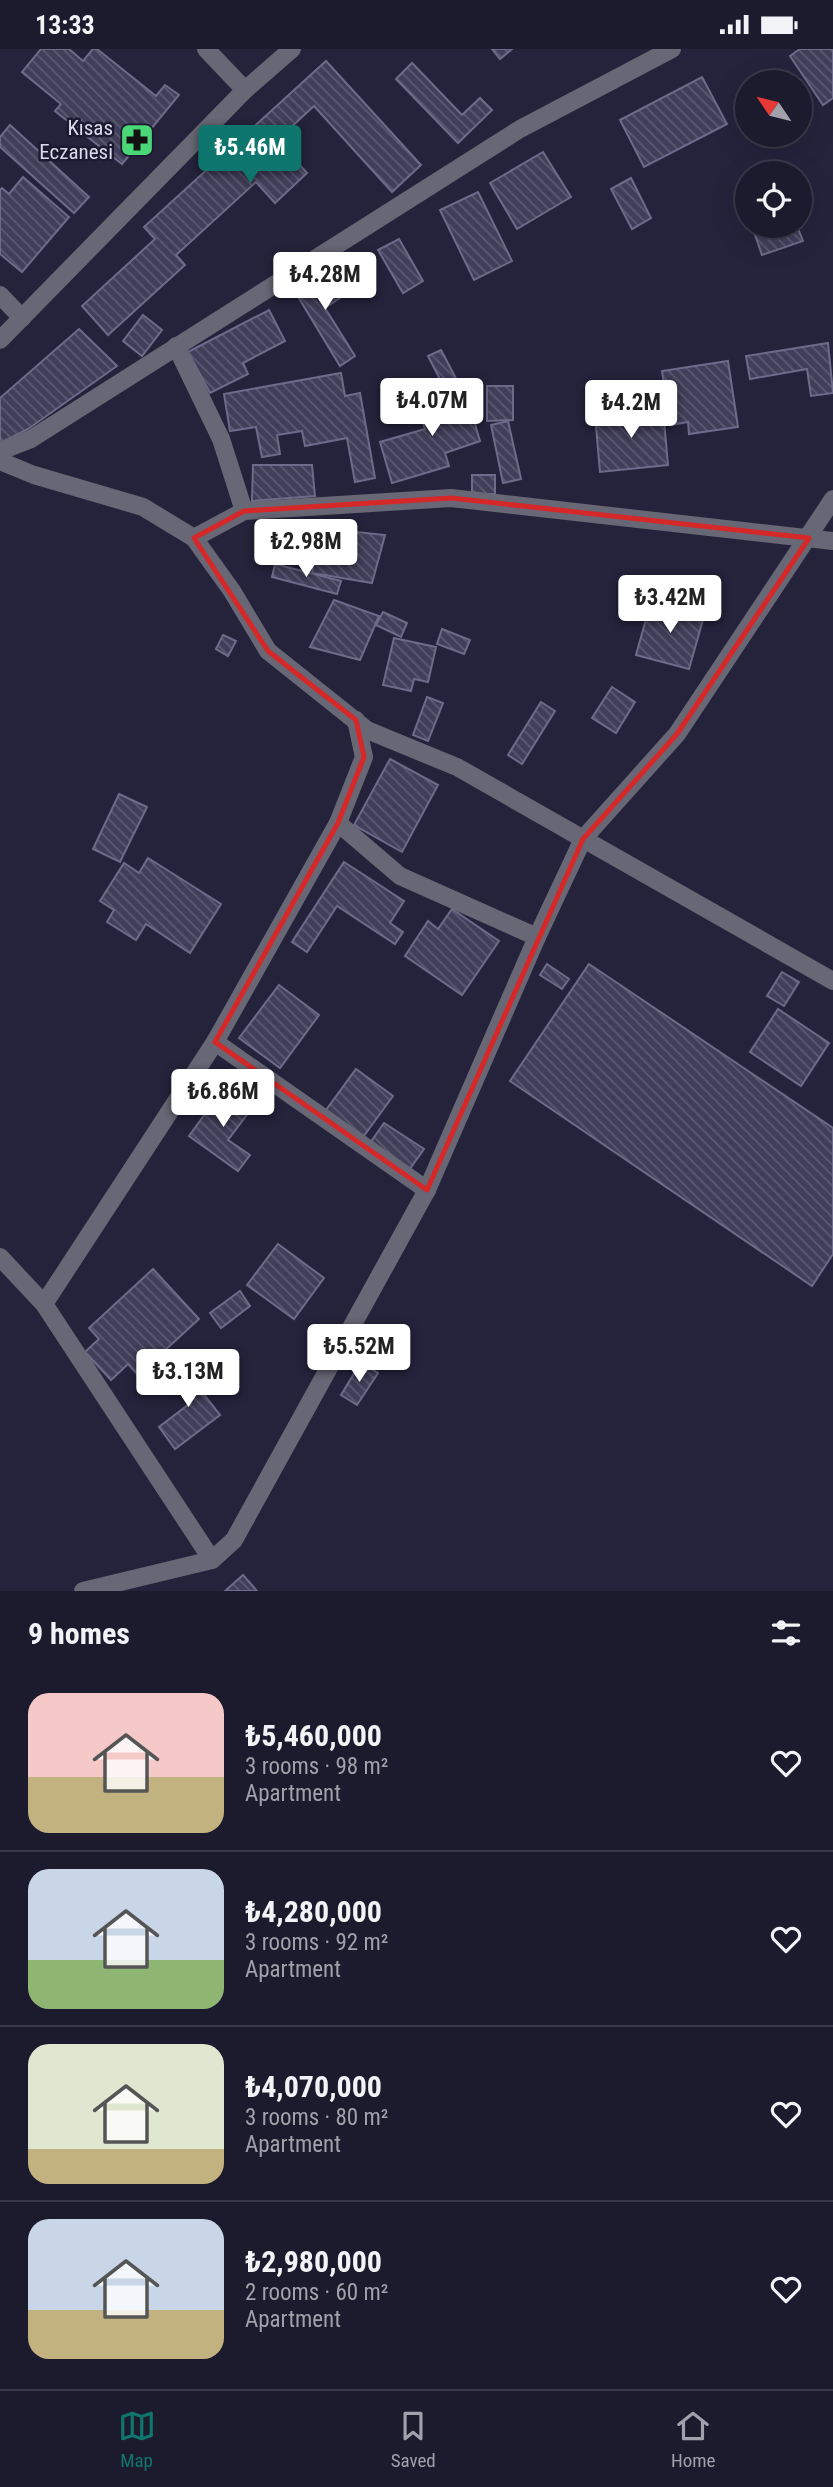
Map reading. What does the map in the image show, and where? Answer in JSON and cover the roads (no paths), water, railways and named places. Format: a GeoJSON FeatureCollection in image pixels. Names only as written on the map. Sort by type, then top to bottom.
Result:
{"type":"FeatureCollection","features":[{"type":"Feature","properties":{"kind":"street"},"geometry":{"type":"LineString","coordinates":[[206,49],[246,90]]}},
{"type":"Feature","properties":{"kind":"street"},"geometry":{"type":"LineString","coordinates":[[0,340],[246,90],[292,49]]}},
{"type":"Feature","properties":{"kind":"street"},"geometry":{"type":"LineString","coordinates":[[0,451],[31,439],[520,128],[645,55],[673,49]]}},
{"type":"Feature","properties":{"kind":"street"},"geometry":{"type":"LineString","coordinates":[[0,295],[22,318]]}},
{"type":"Feature","properties":{"kind":"street"},"geometry":{"type":"LineString","coordinates":[[176,346],[222,439],[244,511]]}},
{"type":"Feature","properties":{"kind":"street"},"geometry":{"type":"LineString","coordinates":[[0,461],[34,475],[143,507],[194,538],[232,591],[268,651],[367,730],[457,767],[833,981]]}},
{"type":"Feature","properties":{"kind":"street"},"geometry":{"type":"LineString","coordinates":[[194,538],[244,511],[451,498],[833,541]]}},
{"type":"Feature","properties":{"kind":"street"},"geometry":{"type":"LineString","coordinates":[[83,1591],[212,1560],[234,1540],[427,1190],[537,937],[583,839],[677,734],[833,499]]}},
{"type":"Feature","properties":{"kind":"street"},"geometry":{"type":"LineString","coordinates":[[44,1304],[215,1042],[338,823],[364,757],[356,720]]}},
{"type":"Feature","properties":{"kind":"street"},"geometry":{"type":"LineString","coordinates":[[338,823],[400,876],[537,937]]}},
{"type":"Feature","properties":{"kind":"street"},"geometry":{"type":"LineString","coordinates":[[215,1042],[427,1190]]}},
{"type":"Feature","properties":{"kind":"street"},"geometry":{"type":"LineString","coordinates":[[0,1257],[44,1304],[212,1560]]}},
{"type":"Feature","properties":{"kind":"place","name":"Kısas Eczanesi"},"geometry":{"type":"Point","coordinates":[137,140]}}]}
